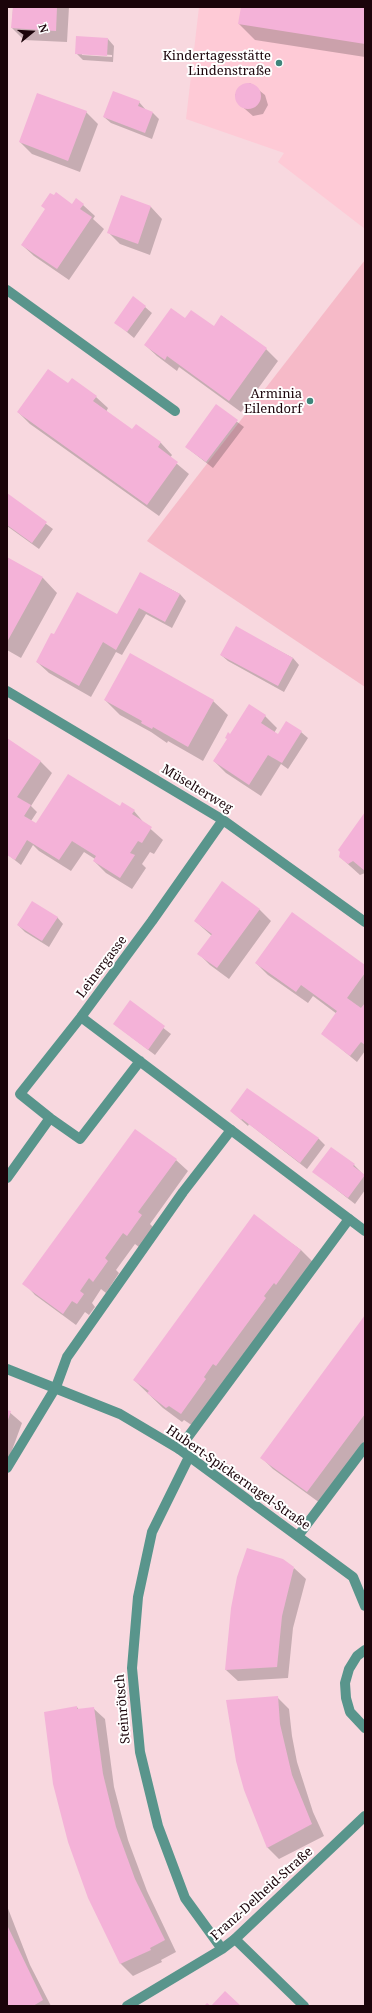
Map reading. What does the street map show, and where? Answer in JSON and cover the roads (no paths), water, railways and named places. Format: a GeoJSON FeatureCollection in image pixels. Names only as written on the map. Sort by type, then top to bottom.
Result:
{"type":"FeatureCollection","features":[{"type":"Feature","properties":{"kind":"street"},"geometry":{"type":"LineString","coordinates":[[7,290],[176,411]]}},
{"type":"Feature","properties":{"kind":"street","name":"Müselterweg"},"geometry":{"type":"LineString","coordinates":[[7,691],[224,820],[365,922]]}},
{"type":"Feature","properties":{"kind":"street","name":"Leinergasse"},"geometry":{"type":"LineString","coordinates":[[140,1061],[80,1139],[20,1094],[81,1017],[224,820]]}},
{"type":"Feature","properties":{"kind":"street"},"geometry":{"type":"LineString","coordinates":[[81,1017],[348,1219],[365,1230]]}},
{"type":"Feature","properties":{"kind":"street"},"geometry":{"type":"LineString","coordinates":[[7,1178],[50,1118]]}},
{"type":"Feature","properties":{"kind":"street"},"geometry":{"type":"LineString","coordinates":[[7,1468],[56,1387],[66,1357],[183,1192],[231,1130]]}},
{"type":"Feature","properties":{"kind":"street"},"geometry":{"type":"LineString","coordinates":[[179,1449],[348,1219]]}},
{"type":"Feature","properties":{"kind":"street","name":"Hubert-Spickernagel-Straße"},"geometry":{"type":"LineString","coordinates":[[7,1369],[56,1387],[120,1414],[179,1449],[352,1577],[365,1606]]}},
{"type":"Feature","properties":{"kind":"street"},"geometry":{"type":"LineString","coordinates":[[298,1536],[365,1446]]}},
{"type":"Feature","properties":{"kind":"street","name":"Steinrötsch"},"geometry":{"type":"LineString","coordinates":[[189,1457],[152,1532],[138,1597],[132,1668],[140,1752],[158,1826],[185,1898],[222,1949]]}},
{"type":"Feature","properties":{"kind":"street"},"geometry":{"type":"LineString","coordinates":[[365,1650],[357,1656],[349,1669],[345,1683],[346,1698],[350,1712],[365,1728]]}},
{"type":"Feature","properties":{"kind":"street","name":"Franz-Delheid-Straße"},"geometry":{"type":"LineString","coordinates":[[127,2006],[222,1949],[235,1939],[365,1816]]}},
{"type":"Feature","properties":{"kind":"street"},"geometry":{"type":"LineString","coordinates":[[235,1939],[304,2006]]}},
{"type":"Feature","properties":{"kind":"place","name":"Kindertagesstätte Lindenstraße"},"geometry":{"type":"Point","coordinates":[279,63]}},
{"type":"Feature","properties":{"kind":"place","name":"Arminia Eilendorf"},"geometry":{"type":"Point","coordinates":[310,401]}}]}
